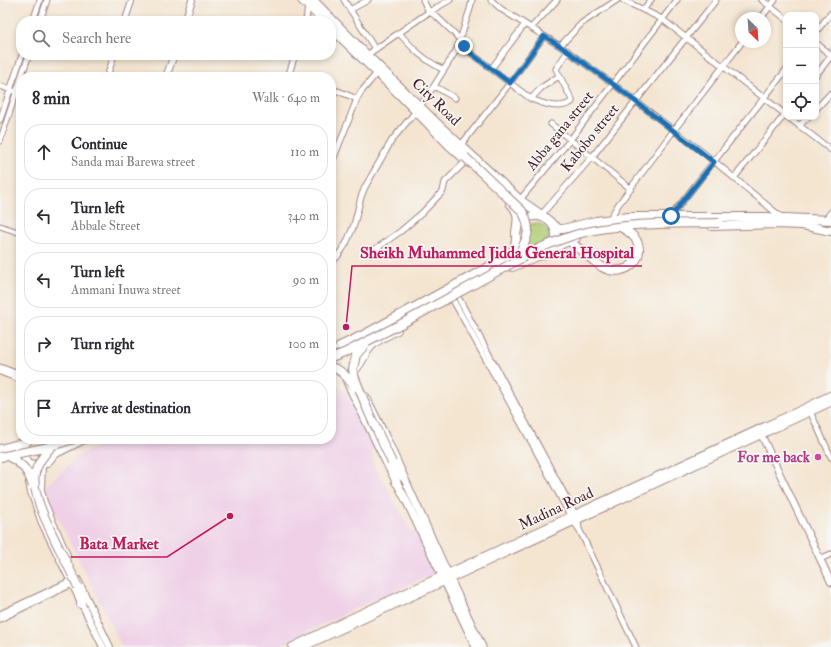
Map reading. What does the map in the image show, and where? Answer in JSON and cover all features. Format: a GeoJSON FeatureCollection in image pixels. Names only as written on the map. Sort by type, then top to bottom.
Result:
{"type":"FeatureCollection","features":[{"type":"Feature","properties":{"kind":"main road"},"geometry":{"type":"LineString","coordinates":[[310,2],[320,16]]}},
{"type":"Feature","properties":{"kind":"main road","name":"City Road"},"geometry":{"type":"LineString","coordinates":[[310,2],[325,16]]}},
{"type":"Feature","properties":{"kind":"main road","name":"City Road"},"geometry":{"type":"LineString","coordinates":[[336,26],[367,55],[459,149],[594,261],[602,267],[614,271],[625,269],[633,264],[638,253],[638,245],[635,238],[632,234],[620,227]]}},
{"type":"Feature","properties":{"kind":"main road","name":"City Road"},"geometry":{"type":"LineString","coordinates":[[336,33],[377,73],[418,108]]}},
{"type":"Feature","properties":{"kind":"main road"},"geometry":{"type":"LineString","coordinates":[[336,351],[367,333],[460,284],[505,258],[514,251],[518,216],[514,207],[465,158],[459,149]]}},
{"type":"Feature","properties":{"kind":"main road"},"geometry":{"type":"LineString","coordinates":[[465,158],[522,211],[526,218],[528,228],[527,237],[520,252]]}},
{"type":"Feature","properties":{"kind":"main road"},"geometry":{"type":"LineString","coordinates":[[548,222],[556,235],[553,246],[542,254],[532,255],[524,252],[518,246],[516,235],[518,226],[522,221],[534,216],[540,216],[557,228],[563,229],[596,221],[629,217],[671,216],[802,226],[831,231]]}},
{"type":"Feature","properties":{"kind":"main road"},"geometry":{"type":"LineString","coordinates":[[336,371],[338,373],[349,374],[357,367],[375,342],[520,263],[580,237],[622,228],[739,221],[767,217],[828,220]]}},
{"type":"Feature","properties":{"kind":"main road"},"geometry":{"type":"LineString","coordinates":[[336,352],[399,320],[520,252],[560,235],[594,226],[631,221],[739,221]]}},
{"type":"Feature","properties":{"kind":"main road"},"geometry":{"type":"LineString","coordinates":[[336,352],[368,341],[540,248],[561,239],[595,230],[620,227],[719,221]]}},
{"type":"Feature","properties":{"kind":"main road"},"geometry":{"type":"LineString","coordinates":[[368,341],[356,355],[353,369],[354,376],[391,464],[396,482]]}},
{"type":"Feature","properties":{"kind":"main road"},"geometry":{"type":"LineString","coordinates":[[336,351],[346,346],[351,347],[358,355],[359,360],[357,367],[361,387],[404,478],[476,647]]}},
{"type":"Feature","properties":{"kind":"main road"},"geometry":{"type":"LineString","coordinates":[[336,370],[348,378],[354,387],[391,464],[404,478]]}},
{"type":"Feature","properties":{"kind":"main road"},"geometry":{"type":"LineString","coordinates":[[343,374],[396,482],[482,647]]}},
{"type":"Feature","properties":{"kind":"main road","name":"Madina Road"},"geometry":{"type":"LineString","coordinates":[[303,647],[446,577],[809,409],[831,395]]}},
{"type":"Feature","properties":{"kind":"main road","name":"Madina Road"},"geometry":{"type":"LineString","coordinates":[[809,409],[831,402]]}},
{"type":"Feature","properties":{"kind":"main road"},"geometry":{"type":"LineString","coordinates":[[0,449],[21,444]]}},
{"type":"Feature","properties":{"kind":"main road"},"geometry":{"type":"LineString","coordinates":[[2,456],[25,444]]}},
{"type":"Feature","properties":{"kind":"main road"},"geometry":{"type":"LineString","coordinates":[[26,444],[24,446],[24,454],[29,462]]}},
{"type":"Feature","properties":{"kind":"main road"},"geometry":{"type":"LineString","coordinates":[[2,456],[47,444]]}},
{"type":"Feature","properties":{"kind":"main road"},"geometry":{"type":"LineString","coordinates":[[52,444],[37,466],[35,480],[36,491],[49,527],[74,585]]}},
{"type":"Feature","properties":{"kind":"main road"},"geometry":{"type":"LineString","coordinates":[[54,454],[55,444]]}},
{"type":"Feature","properties":{"kind":"main road"},"geometry":{"type":"LineString","coordinates":[[2,456],[38,465],[42,464],[54,454],[74,444]]}},
{"type":"Feature","properties":{"kind":"main road"},"geometry":{"type":"LineString","coordinates":[[2,456],[20,463],[28,472],[42,514],[74,585],[85,602]]}},
{"type":"Feature","properties":{"kind":"main road","name":"Madina Road"},"geometry":{"type":"LineString","coordinates":[[292,647],[351,618],[446,577]]}},
{"type":"Feature","properties":{"kind":"street"},"geometry":{"type":"LineString","coordinates":[[35,16],[40,0]]}},
{"type":"Feature","properties":{"kind":"street"},"geometry":{"type":"LineString","coordinates":[[42,16],[47,0]]}},
{"type":"Feature","properties":{"kind":"street"},"geometry":{"type":"LineString","coordinates":[[127,16],[132,0]]}},
{"type":"Feature","properties":{"kind":"street"},"geometry":{"type":"LineString","coordinates":[[187,16],[192,0]]}},
{"type":"Feature","properties":{"kind":"street"},"geometry":{"type":"LineString","coordinates":[[344,0],[376,48]]}},
{"type":"Feature","properties":{"kind":"street"},"geometry":{"type":"LineString","coordinates":[[350,10],[368,0]]}},
{"type":"Feature","properties":{"kind":"street"},"geometry":{"type":"LineString","coordinates":[[423,0],[429,12],[436,16],[455,34],[468,51],[531,99],[558,106],[571,103],[572,100],[556,70],[556,67],[568,52]]}},
{"type":"Feature","properties":{"kind":"street"},"geometry":{"type":"LineString","coordinates":[[367,55],[429,12],[450,0]]}},
{"type":"Feature","properties":{"kind":"street"},"geometry":{"type":"LineString","coordinates":[[336,257],[346,244],[354,225],[361,197],[365,188],[392,140],[434,86],[457,49],[472,0]]}},
{"type":"Feature","properties":{"kind":"street"},"geometry":{"type":"LineString","coordinates":[[491,0],[501,9],[560,46],[636,101],[783,218]]}},
{"type":"Feature","properties":{"kind":"street"},"geometry":{"type":"LineString","coordinates":[[531,28],[556,0]]}},
{"type":"Feature","properties":{"kind":"street"},"geometry":{"type":"LineString","coordinates":[[560,46],[582,22],[617,0]]}},
{"type":"Feature","properties":{"kind":"street"},"geometry":{"type":"LineString","coordinates":[[623,0],[662,19],[783,113]]}},
{"type":"Feature","properties":{"kind":"street"},"geometry":{"type":"LineString","coordinates":[[643,10],[651,0]]}},
{"type":"Feature","properties":{"kind":"street","name":"Abba gana street"},"geometry":{"type":"LineString","coordinates":[[514,207],[570,140],[677,0]]}},
{"type":"Feature","properties":{"kind":"street","name":"Kabobo street"},"geometry":{"type":"LineString","coordinates":[[548,222],[592,158],[716,0]]}},
{"type":"Feature","properties":{"kind":"street"},"geometry":{"type":"LineString","coordinates":[[762,0],[783,17]]}},
{"type":"Feature","properties":{"kind":"street"},"geometry":{"type":"LineString","coordinates":[[766,12],[775,0]]}},
{"type":"Feature","properties":{"kind":"street"},"geometry":{"type":"LineString","coordinates":[[307,16],[310,2]]}},
{"type":"Feature","properties":{"kind":"street"},"geometry":{"type":"LineString","coordinates":[[819,28],[831,13]]}},
{"type":"Feature","properties":{"kind":"street"},"geometry":{"type":"LineString","coordinates":[[491,69],[525,24]]}},
{"type":"Feature","properties":{"kind":"street"},"geometry":{"type":"LineString","coordinates":[[399,33],[413,49],[430,63],[444,70]]}},
{"type":"Feature","properties":{"kind":"street"},"geometry":{"type":"LineString","coordinates":[[459,149],[544,36]]}},
{"type":"Feature","properties":{"kind":"street"},"geometry":{"type":"LineString","coordinates":[[819,46],[831,56],[819,71]]}},
{"type":"Feature","properties":{"kind":"street"},"geometry":{"type":"LineString","coordinates":[[609,220],[618,205],[674,130],[737,48]]}},
{"type":"Feature","properties":{"kind":"street"},"geometry":{"type":"LineString","coordinates":[[16,72],[20,60]]}},
{"type":"Feature","properties":{"kind":"street"},"geometry":{"type":"LineString","coordinates":[[23,72],[27,60]]}},
{"type":"Feature","properties":{"kind":"street"},"geometry":{"type":"LineString","coordinates":[[109,72],[112,60]]}},
{"type":"Feature","properties":{"kind":"street"},"geometry":{"type":"LineString","coordinates":[[168,72],[172,60]]}},
{"type":"Feature","properties":{"kind":"street"},"geometry":{"type":"LineString","coordinates":[[290,72],[293,60]]}},
{"type":"Feature","properties":{"kind":"street"},"geometry":{"type":"LineString","coordinates":[[0,120],[16,72]]}},
{"type":"Feature","properties":{"kind":"street"},"geometry":{"type":"LineString","coordinates":[[336,152],[361,92],[377,73]]}},
{"type":"Feature","properties":{"kind":"street"},"geometry":{"type":"LineString","coordinates":[[671,216],[783,74]]}},
{"type":"Feature","properties":{"kind":"street"},"geometry":{"type":"LineString","coordinates":[[531,99],[541,88],[559,76]]}},
{"type":"Feature","properties":{"kind":"street"},"geometry":{"type":"LineString","coordinates":[[0,86],[16,92]]}},
{"type":"Feature","properties":{"kind":"street"},"geometry":{"type":"LineString","coordinates":[[434,86],[455,98]]}},
{"type":"Feature","properties":{"kind":"street"},"geometry":{"type":"LineString","coordinates":[[338,91],[357,100]]}},
{"type":"Feature","properties":{"kind":"street"},"geometry":{"type":"LineString","coordinates":[[819,106],[831,93]]}},
{"type":"Feature","properties":{"kind":"street"},"geometry":{"type":"LineString","coordinates":[[0,141],[16,101]]}},
{"type":"Feature","properties":{"kind":"street"},"geometry":{"type":"LineString","coordinates":[[734,178],[783,119]]}},
{"type":"Feature","properties":{"kind":"street"},"geometry":{"type":"LineString","coordinates":[[792,120],[831,150]]}},
{"type":"Feature","properties":{"kind":"street"},"geometry":{"type":"LineString","coordinates":[[800,126],[805,120]]}},
{"type":"Feature","properties":{"kind":"street"},"geometry":{"type":"LineString","coordinates":[[551,124],[631,188]]}},
{"type":"Feature","properties":{"kind":"street"},"geometry":{"type":"LineString","coordinates":[[370,252],[422,213],[443,191],[445,182],[465,158]]}},
{"type":"Feature","properties":{"kind":"street"},"geometry":{"type":"LineString","coordinates":[[828,220],[831,212]]}},
{"type":"Feature","properties":{"kind":"street"},"geometry":{"type":"LineString","coordinates":[[0,226],[16,231]]}},
{"type":"Feature","properties":{"kind":"street"},"geometry":{"type":"LineString","coordinates":[[456,298],[533,445],[574,518],[636,647]]}},
{"type":"Feature","properties":{"kind":"street"},"geometry":{"type":"LineString","coordinates":[[0,367],[16,373]]}},
{"type":"Feature","properties":{"kind":"street"},"geometry":{"type":"LineString","coordinates":[[0,372],[16,378]]}},
{"type":"Feature","properties":{"kind":"street"},"geometry":{"type":"LineString","coordinates":[[809,409],[831,457]]}},
{"type":"Feature","properties":{"kind":"street"},"geometry":{"type":"LineString","coordinates":[[760,432],[831,582]]}},
{"type":"Feature","properties":{"kind":"street"},"geometry":{"type":"LineString","coordinates":[[29,462],[29,483],[36,506],[42,522],[74,585]]}},
{"type":"Feature","properties":{"kind":"street"},"geometry":{"type":"LineString","coordinates":[[42,464],[41,490],[44,502],[103,647]]}},
{"type":"Feature","properties":{"kind":"street"},"geometry":{"type":"LineString","coordinates":[[820,559],[831,554]]}},
{"type":"Feature","properties":{"kind":"street"},"geometry":{"type":"LineString","coordinates":[[0,614],[74,585]]}},
{"type":"Feature","properties":{"kind":"street"},"geometry":{"type":"LineString","coordinates":[[0,619],[74,585]]}},
{"type":"Feature","properties":{"kind":"street"},"geometry":{"type":"LineString","coordinates":[[85,602],[110,647]]}},
{"type":"Feature","properties":{"kind":"shaded area"},"geometry":{"type":"Polygon","coordinates":[[[336,386],[345,392],[372,444],[373,463],[411,531],[418,532],[438,572],[354,609],[277,647],[122,647],[43,488],[81,454],[102,444],[336,444],[336,386]]]}},
{"type":"Feature","properties":{"kind":"green space"},"geometry":{"type":"Polygon","coordinates":[[[536,223],[545,227],[548,232],[548,242],[535,249],[525,244],[522,236],[523,231],[526,228],[536,223]]]}},
{"type":"Feature","properties":{"kind":"place","name":"Sheikh Muhammed Jidda General Hospital"},"geometry":{"type":"Point","coordinates":[346,327]}},
{"type":"Feature","properties":{"kind":"place","name":"For me back"},"geometry":{"type":"Point","coordinates":[818,457]}},
{"type":"Feature","properties":{"kind":"place","name":"Bata Market"},"geometry":{"type":"Point","coordinates":[230,516]}},
{"type":"Feature","properties":{"kind":"route"},"geometry":{"type":"LineString","coordinates":[[464,46],[468,51],[510,83],[544,36],[613,84],[714,162],[671,216]]}}]}
